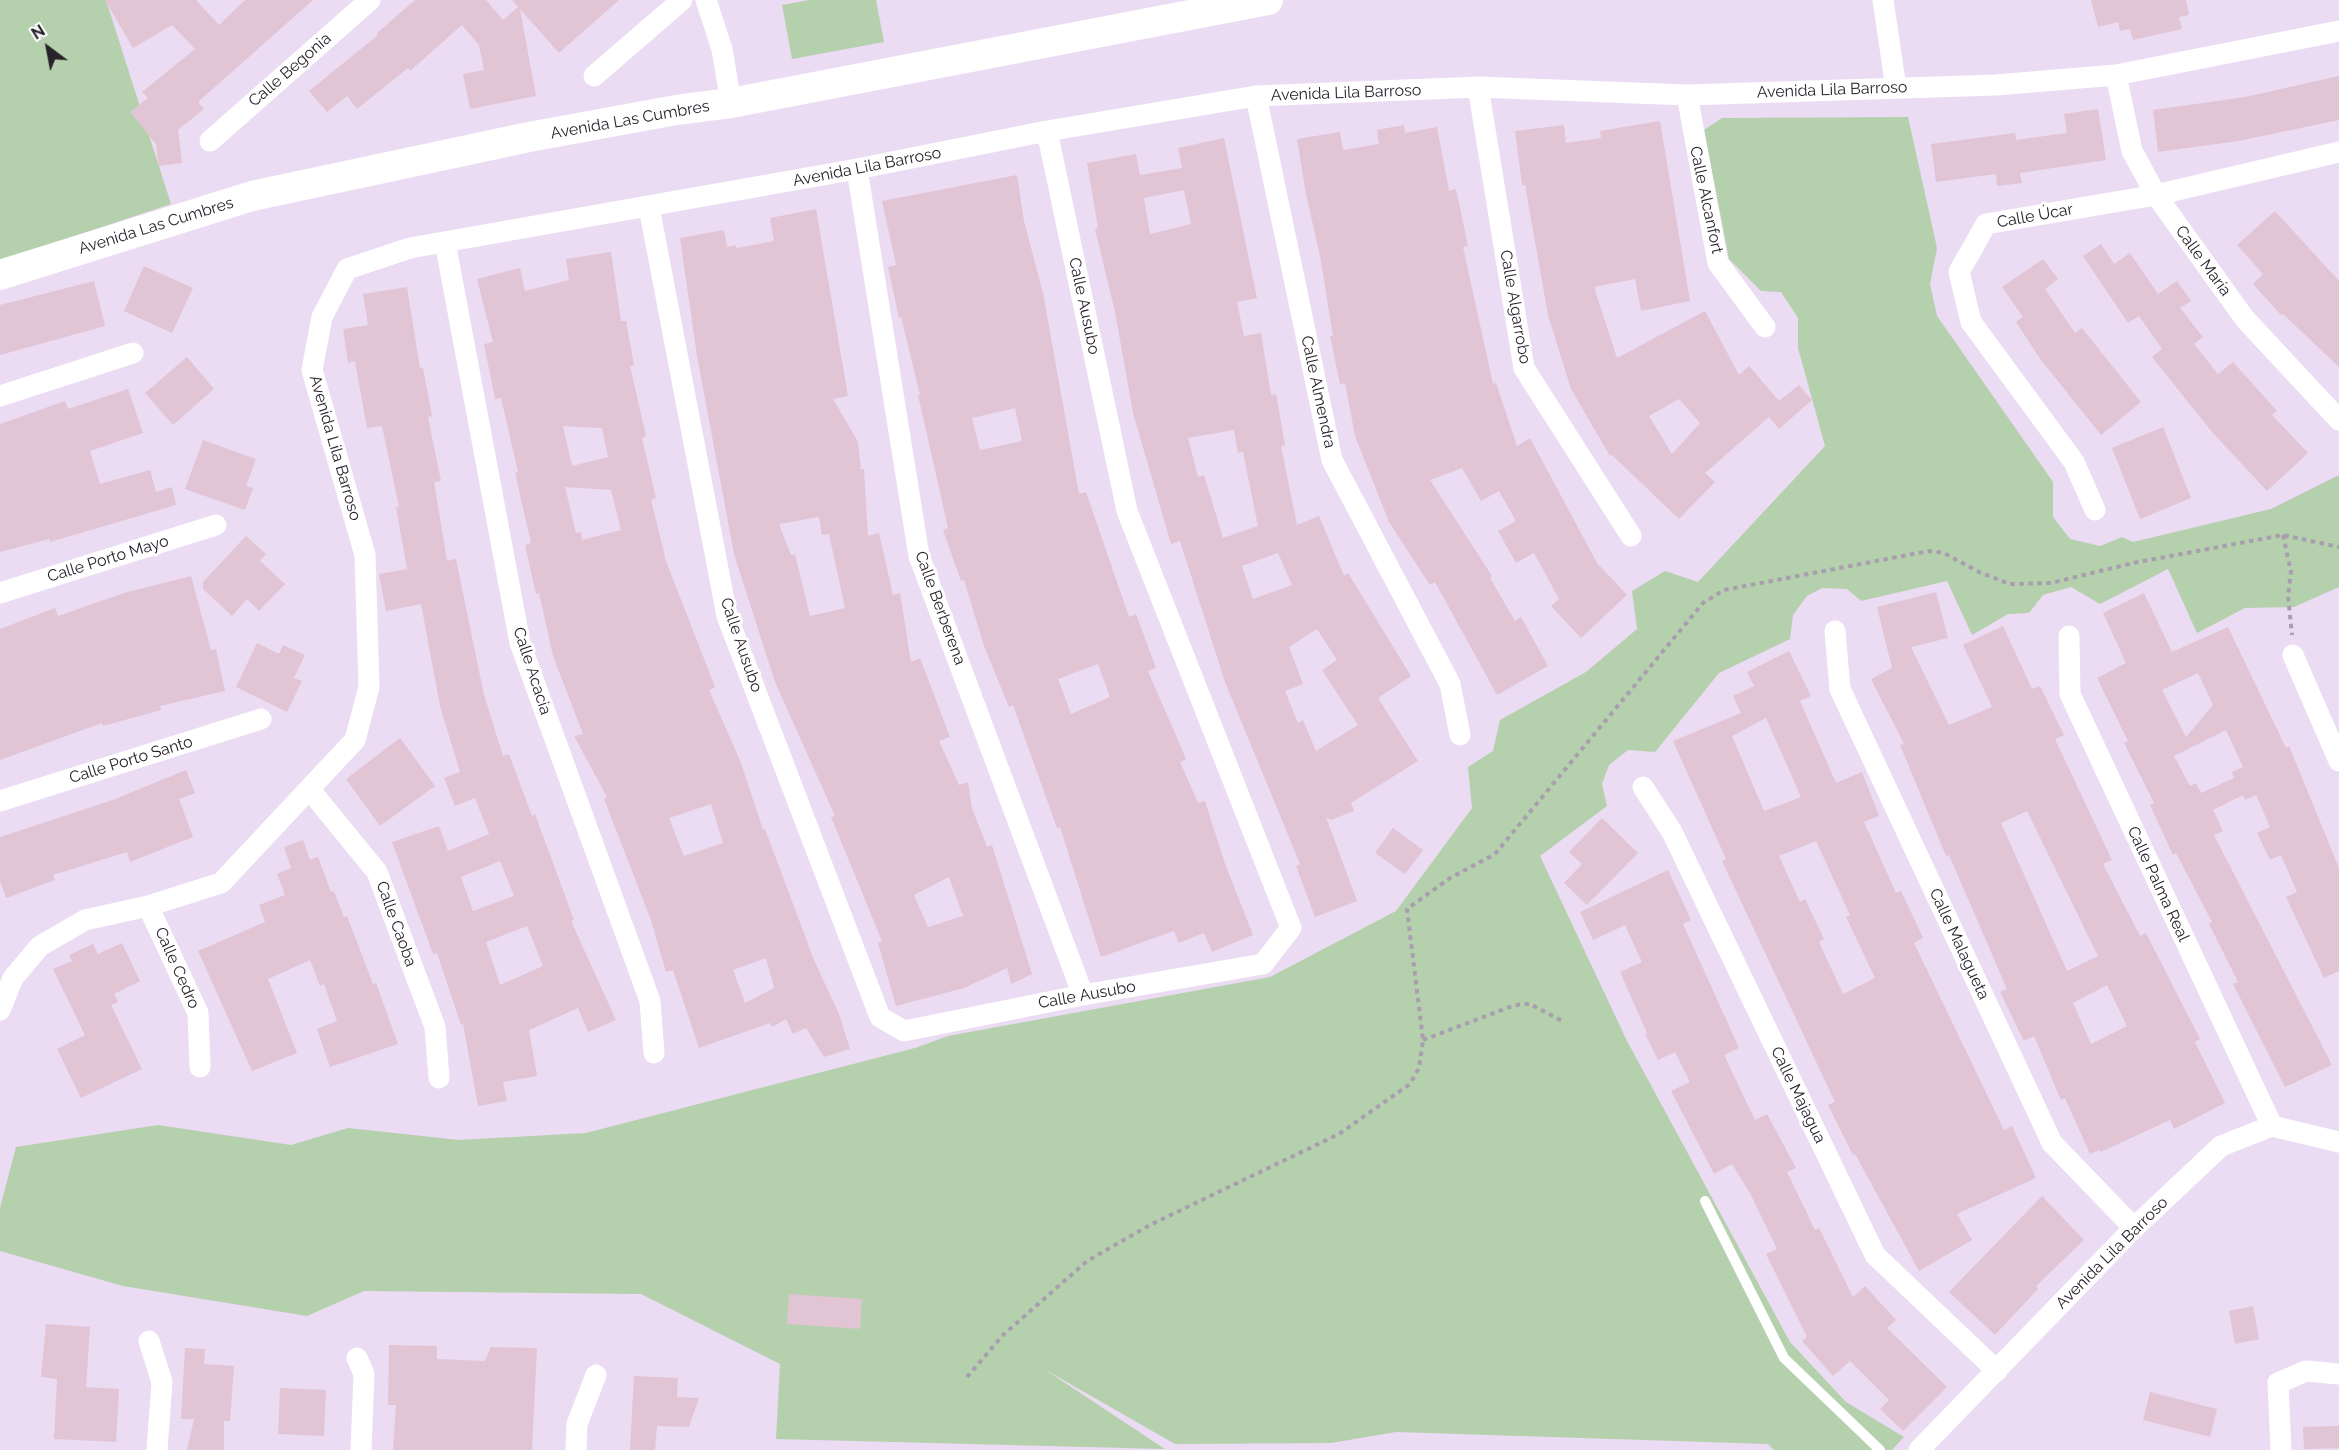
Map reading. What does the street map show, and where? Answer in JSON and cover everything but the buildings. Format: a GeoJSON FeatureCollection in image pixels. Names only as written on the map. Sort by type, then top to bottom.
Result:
{"type":"FeatureCollection","features":[{"type":"Feature","properties":{"kind":"street","name":"Calle Begonia"},"geometry":{"type":"LineString","coordinates":[[210,141],[370,0]]}},
{"type":"Feature","properties":{"kind":"street"},"geometry":{"type":"LineString","coordinates":[[594,76],[682,0]]}},
{"type":"Feature","properties":{"kind":"street"},"geometry":{"type":"LineString","coordinates":[[706,0],[722,49],[731,103]]}},
{"type":"Feature","properties":{"kind":"street","name":"Avenida Las Cumbres"},"geometry":{"type":"LineString","coordinates":[[0,275],[252,196],[529,137],[676,110],[731,103],[1184,8],[1268,0]]}},
{"type":"Feature","properties":{"kind":"street"},"geometry":{"type":"LineString","coordinates":[[1883,0],[1896,88]]}},
{"type":"Feature","properties":{"kind":"street","name":"Avenida Lila Barroso"},"geometry":{"type":"LineString","coordinates":[[0,1010],[13,978],[40,946],[85,920],[148,906],[221,883],[355,740],[369,687],[365,555],[312,370],[321,317],[346,268],[410,248],[857,169],[1047,131],[1256,96],[1478,87],[1687,94],[1996,86],[2115,75],[2339,31]]}},
{"type":"Feature","properties":{"kind":"street","name":"Calle María"},"geometry":{"type":"LineString","coordinates":[[2115,75],[2132,151],[2156,195],[2245,320],[2339,420]]}},
{"type":"Feature","properties":{"kind":"street","name":"Calle Algarrobo"},"geometry":{"type":"LineString","coordinates":[[1478,87],[1524,368],[1631,536]]}},
{"type":"Feature","properties":{"kind":"street","name":"Calle Alcanfort"},"geometry":{"type":"LineString","coordinates":[[1687,94],[1718,263],[1765,327]]}},
{"type":"Feature","properties":{"kind":"street","name":"Calle Almendra"},"geometry":{"type":"LineString","coordinates":[[1256,96],[1332,460],[1450,684],[1460,735]]}},
{"type":"Feature","properties":{"kind":"street","name":"Calle Ausubo"},"geometry":{"type":"LineString","coordinates":[[649,207],[728,616],[880,1017],[904,1031],[1083,995],[1263,964],[1291,928],[1127,511],[1047,131]]}},
{"type":"Feature","properties":{"kind":"street","name":"Calle Úcar"},"geometry":{"type":"LineString","coordinates":[[2095,510],[2074,462],[1971,322],[1959,272],[1986,224],[2156,195],[2339,152]]}},
{"type":"Feature","properties":{"kind":"street","name":"Calle Berberena"},"geometry":{"type":"LineString","coordinates":[[857,169],[919,556],[1083,995]]}},
{"type":"Feature","properties":{"kind":"street","name":"Calle Acacia"},"geometry":{"type":"LineString","coordinates":[[445,242],[520,643],[650,1001],[654,1053]]}},
{"type":"Feature","properties":{"kind":"street"},"geometry":{"type":"LineString","coordinates":[[0,396],[133,353]]}},
{"type":"Feature","properties":{"kind":"street","name":"Calle Porto Mayo"},"geometry":{"type":"LineString","coordinates":[[0,593],[216,525]]}},
{"type":"Feature","properties":{"kind":"street","name":"Calle Malagueta"},"geometry":{"type":"LineString","coordinates":[[1835,631],[1840,689],[2052,1143],[2134,1228]]}},
{"type":"Feature","properties":{"kind":"street","name":"Calle Palma Real"},"geometry":{"type":"LineString","coordinates":[[2069,636],[2070,694],[2272,1126]]}},
{"type":"Feature","properties":{"kind":"street"},"geometry":{"type":"LineString","coordinates":[[2293,655],[2339,760]]}},
{"type":"Feature","properties":{"kind":"street","name":"Calle Porto Santo"},"geometry":{"type":"LineString","coordinates":[[0,801],[261,719]]}},
{"type":"Feature","properties":{"kind":"street","name":"Calle Majagua"},"geometry":{"type":"LineString","coordinates":[[1642,787],[1672,832],[1875,1255],[1997,1371]]}},
{"type":"Feature","properties":{"kind":"street","name":"Calle Caoba"},"geometry":{"type":"LineString","coordinates":[[310,790],[377,872],[435,1027],[439,1078]]}},
{"type":"Feature","properties":{"kind":"street","name":"Calle Cedro"},"geometry":{"type":"LineString","coordinates":[[148,906],[198,1013],[200,1067]]}},
{"type":"Feature","properties":{"kind":"street"},"geometry":{"type":"LineString","coordinates":[[2272,1126],[2339,1142]]}},
{"type":"Feature","properties":{"kind":"street","name":"Avenida Lila Barroso"},"geometry":{"type":"LineString","coordinates":[[1919,1450],[2134,1228],[2221,1146],[2272,1126]]}},
{"type":"Feature","properties":{"kind":"street"},"geometry":{"type":"LineString","coordinates":[[149,1341],[162,1382],[157,1450]]}},
{"type":"Feature","properties":{"kind":"street"},"geometry":{"type":"LineString","coordinates":[[357,1358],[364,1374],[361,1450]]}},
{"type":"Feature","properties":{"kind":"street"},"geometry":{"type":"LineString","coordinates":[[2281,1450],[2278,1383],[2306,1371],[2339,1374]]}},
{"type":"Feature","properties":{"kind":"street"},"geometry":{"type":"LineString","coordinates":[[576,1450],[577,1424],[596,1375]]}},
{"type":"Feature","properties":{"kind":"lane"},"geometry":{"type":"LineString","coordinates":[[1705,1201],[1784,1358],[1880,1450]]}},
{"type":"Feature","properties":{"kind":"path"},"geometry":{"type":"LineString","coordinates":[[2283,535],[2291,572],[2288,596],[2293,655]]}},
{"type":"Feature","properties":{"kind":"path"},"geometry":{"type":"LineString","coordinates":[[968,1377],[1003,1335],[1087,1261],[1150,1226],[1339,1134],[1410,1084],[1419,1068],[1423,1040],[1407,909],[1450,878],[1495,854],[1703,603],[1724,590],[1929,551],[1944,553],[1979,572],[2010,584],[2051,583],[2133,562],[2283,535],[2339,548]]}},
{"type":"Feature","properties":{"kind":"path"},"geometry":{"type":"LineString","coordinates":[[1423,1040],[1515,1005],[1530,1004],[1562,1022]]}},
{"type":"Feature","properties":{"kind":"green space"},"geometry":{"type":"Polygon","coordinates":[[[0,0],[106,0],[171,204],[0,261],[0,0]]]}},
{"type":"Feature","properties":{"kind":"green space"},"geometry":{"type":"Polygon","coordinates":[[[809,0],[876,0],[884,42],[792,59],[782,5],[809,0]]]}},
{"type":"Feature","properties":{"kind":"green space"},"geometry":{"type":"Polygon","coordinates":[[[1908,117],[1937,248],[1930,284],[1937,316],[2053,482],[2053,517],[2070,539],[2100,546],[2122,537],[2133,542],[2271,509],[2339,475],[2339,587],[2294,607],[2245,608],[2197,633],[2168,569],[2100,604],[2071,587],[2043,595],[2029,613],[2008,614],[1972,635],[1947,581],[1861,601],[1847,589],[1822,588],[1807,596],[1793,615],[1790,639],[1719,673],[1655,752],[1628,750],[1609,765],[1602,784],[1607,806],[1540,856],[1627,1041],[1790,1342],[1846,1402],[1904,1437],[1892,1450],[1774,1450],[1768,1444],[1396,1432],[1331,1443],[1175,1444],[1044,1369],[1165,1449],[776,1439],[780,1364],[641,1294],[364,1291],[307,1316],[123,1286],[0,1251],[0,1208],[16,1147],[158,1125],[291,1145],[348,1128],[459,1140],[586,1133],[915,1048],[948,1036],[1270,977],[1396,911],[1472,808],[1468,767],[1493,751],[1500,720],[1586,672],[1637,629],[1632,591],[1665,571],[1698,582],[1825,446],[1798,348],[1798,318],[1781,292],[1761,291],[1729,259],[1704,130],[1722,118],[1908,117]]]}}]}
